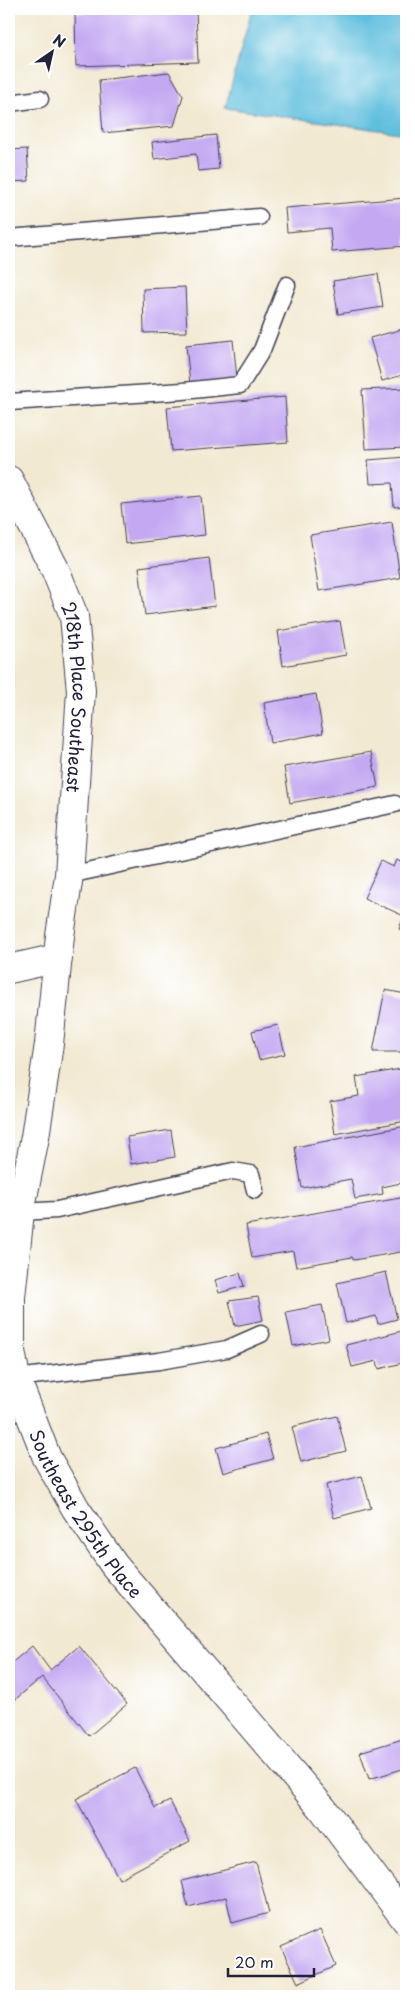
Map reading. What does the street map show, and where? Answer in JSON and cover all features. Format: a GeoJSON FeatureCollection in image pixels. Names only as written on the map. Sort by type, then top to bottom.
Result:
{"type":"FeatureCollection","features":[{"type":"Feature","properties":{"kind":"street","name":"218th Place Southeast"},"geometry":{"type":"LineString","coordinates":[[9,480],[55,569],[74,616],[81,690],[69,875],[58,958]]}},
{"type":"Feature","properties":{"kind":"street"},"geometry":{"type":"LineString","coordinates":[[9,968],[58,958]]}},
{"type":"Feature","properties":{"kind":"street","name":"Southeast 295th Place"},"geometry":{"type":"LineString","coordinates":[[58,958],[48,1054],[35,1137],[20,1212],[12,1297],[11,1351],[16,1378],[47,1458],[76,1509],[114,1565],[323,1809],[406,1920]]}},
{"type":"Feature","properties":{"kind":"lane"},"geometry":{"type":"LineString","coordinates":[[9,103],[40,99]]}},
{"type":"Feature","properties":{"kind":"lane"},"geometry":{"type":"LineString","coordinates":[[9,238],[259,217]]}},
{"type":"Feature","properties":{"kind":"lane"},"geometry":{"type":"LineString","coordinates":[[9,402],[240,385],[262,350],[287,285]]}},
{"type":"Feature","properties":{"kind":"lane"},"geometry":{"type":"LineString","coordinates":[[69,875],[395,804]]}},
{"type":"Feature","properties":{"kind":"lane"},"geometry":{"type":"LineString","coordinates":[[20,1212],[57,1210],[233,1171],[252,1174],[255,1190]]}},
{"type":"Feature","properties":{"kind":"lane"},"geometry":{"type":"LineString","coordinates":[[16,1378],[159,1361],[227,1349],[261,1334]]}},
{"type":"Feature","properties":{"kind":"water"},"geometry":{"type":"Polygon","coordinates":[[[252,9],[406,9],[406,134],[225,108],[252,9]]]}},
{"type":"Feature","properties":{"kind":"building"},"geometry":{"type":"Polygon","coordinates":[[[196,9],[198,62],[76,66],[75,13],[196,9]]]}},
{"type":"Feature","properties":{"kind":"building"},"geometry":{"type":"Polygon","coordinates":[[[169,72],[183,96],[174,126],[103,133],[99,80],[169,72]]]}},
{"type":"Feature","properties":{"kind":"building"},"geometry":{"type":"Polygon","coordinates":[[[216,135],[219,169],[198,171],[196,154],[154,159],[152,142],[216,135]]]}},
{"type":"Feature","properties":{"kind":"building"},"geometry":{"type":"Polygon","coordinates":[[[27,149],[29,181],[9,182],[9,150],[27,149]]]}},
{"type":"Feature","properties":{"kind":"building"},"geometry":{"type":"Polygon","coordinates":[[[406,198],[406,246],[332,252],[330,228],[287,232],[285,208],[406,198]]]}},
{"type":"Feature","properties":{"kind":"building"},"geometry":{"type":"Polygon","coordinates":[[[378,274],[383,307],[338,314],[333,281],[378,274]]]}},
{"type":"Feature","properties":{"kind":"building"},"geometry":{"type":"Polygon","coordinates":[[[185,287],[187,332],[144,333],[143,289],[185,287]]]}},
{"type":"Feature","properties":{"kind":"building"},"geometry":{"type":"Polygon","coordinates":[[[406,328],[406,374],[382,381],[370,338],[406,328]]]}},
{"type":"Feature","properties":{"kind":"building"},"geometry":{"type":"Polygon","coordinates":[[[233,340],[237,379],[190,384],[186,345],[233,340]]]}},
{"type":"Feature","properties":{"kind":"building"},"geometry":{"type":"Polygon","coordinates":[[[406,388],[406,447],[366,449],[362,390],[406,388]]]}},
{"type":"Feature","properties":{"kind":"building"},"geometry":{"type":"Polygon","coordinates":[[[285,397],[288,442],[171,451],[167,407],[285,397]]]}},
{"type":"Feature","properties":{"kind":"building"},"geometry":{"type":"Polygon","coordinates":[[[406,457],[406,506],[394,507],[392,483],[370,484],[368,460],[406,457]]]}},
{"type":"Feature","properties":{"kind":"building"},"geometry":{"type":"Polygon","coordinates":[[[201,496],[205,535],[125,544],[121,504],[201,496]]]}},
{"type":"Feature","properties":{"kind":"building"},"geometry":{"type":"Polygon","coordinates":[[[392,522],[400,578],[319,591],[310,535],[392,522]]]}},
{"type":"Feature","properties":{"kind":"building"},"geometry":{"type":"Polygon","coordinates":[[[209,558],[215,606],[145,615],[139,567],[209,558]]]}},
{"type":"Feature","properties":{"kind":"building"},"geometry":{"type":"Polygon","coordinates":[[[340,621],[346,655],[283,666],[278,631],[340,621]]]}},
{"type":"Feature","properties":{"kind":"building"},"geometry":{"type":"Polygon","coordinates":[[[316,694],[323,733],[270,743],[264,703],[316,694]]]}},
{"type":"Feature","properties":{"kind":"building"},"geometry":{"type":"Polygon","coordinates":[[[371,752],[378,787],[290,803],[284,767],[371,752]]]}},
{"type":"Feature","properties":{"kind":"building"},"geometry":{"type":"Polygon","coordinates":[[[397,860],[406,864],[406,932],[399,929],[404,916],[364,898],[381,861],[394,867],[397,860]]]}},
{"type":"Feature","properties":{"kind":"building"},"geometry":{"type":"Polygon","coordinates":[[[385,990],[406,994],[406,1052],[373,1052],[385,990]]]}},
{"type":"Feature","properties":{"kind":"building"},"geometry":{"type":"Polygon","coordinates":[[[278,1025],[285,1054],[259,1060],[252,1031],[278,1025]]]}},
{"type":"Feature","properties":{"kind":"building"},"geometry":{"type":"Polygon","coordinates":[[[406,1068],[406,1121],[335,1134],[330,1101],[359,1096],[356,1077],[406,1068]]]}},
{"type":"Feature","properties":{"kind":"building"},"geometry":{"type":"Polygon","coordinates":[[[406,1126],[406,1182],[382,1187],[383,1194],[355,1199],[351,1179],[302,1188],[295,1147],[406,1126]]]}},
{"type":"Feature","properties":{"kind":"building"},"geometry":{"type":"Polygon","coordinates":[[[171,1130],[175,1157],[131,1164],[127,1137],[171,1130]]]}},
{"type":"Feature","properties":{"kind":"building"},"geometry":{"type":"Polygon","coordinates":[[[406,1197],[406,1251],[354,1260],[352,1257],[296,1267],[293,1251],[252,1258],[246,1225],[406,1197]]]}},
{"type":"Feature","properties":{"kind":"building"},"geometry":{"type":"Polygon","coordinates":[[[386,1272],[397,1319],[378,1324],[376,1316],[346,1323],[337,1283],[386,1272]]]}},
{"type":"Feature","properties":{"kind":"building"},"geometry":{"type":"Polygon","coordinates":[[[240,1273],[244,1286],[219,1293],[215,1280],[240,1273]]]}},
{"type":"Feature","properties":{"kind":"building"},"geometry":{"type":"Polygon","coordinates":[[[258,1297],[263,1320],[235,1326],[229,1301],[258,1297]]]}},
{"type":"Feature","properties":{"kind":"building"},"geometry":{"type":"Polygon","coordinates":[[[322,1305],[329,1339],[293,1346],[286,1312],[322,1305]]]}},
{"type":"Feature","properties":{"kind":"building"},"geometry":{"type":"Polygon","coordinates":[[[406,1330],[406,1362],[379,1369],[377,1361],[352,1367],[346,1345],[406,1330]]]}},
{"type":"Feature","properties":{"kind":"building"},"geometry":{"type":"Polygon","coordinates":[[[337,1416],[346,1451],[301,1462],[292,1427],[337,1416]]]}},
{"type":"Feature","properties":{"kind":"building"},"geometry":{"type":"Polygon","coordinates":[[[266,1434],[273,1459],[223,1473],[216,1448],[266,1434]]]}},
{"type":"Feature","properties":{"kind":"building"},"geometry":{"type":"Polygon","coordinates":[[[362,1476],[371,1508],[334,1518],[326,1485],[362,1476]]]}},
{"type":"Feature","properties":{"kind":"building"},"geometry":{"type":"Polygon","coordinates":[[[32,1646],[50,1670],[79,1646],[127,1704],[89,1736],[42,1677],[11,1703],[9,1699],[9,1665],[32,1646]]]}},
{"type":"Feature","properties":{"kind":"building"},"geometry":{"type":"Polygon","coordinates":[[[406,1738],[406,1768],[369,1779],[360,1752],[406,1738]]]}},
{"type":"Feature","properties":{"kind":"building"},"geometry":{"type":"Polygon","coordinates":[[[135,1768],[155,1808],[170,1801],[190,1841],[119,1879],[76,1799],[135,1768]]]}},
{"type":"Feature","properties":{"kind":"building"},"geometry":{"type":"Polygon","coordinates":[[[256,1862],[269,1913],[232,1923],[226,1897],[188,1907],[182,1881],[256,1862]]]}},
{"type":"Feature","properties":{"kind":"building"},"geometry":{"type":"Polygon","coordinates":[[[320,1930],[336,1966],[298,1983],[281,1947],[320,1930]]]}}]}
